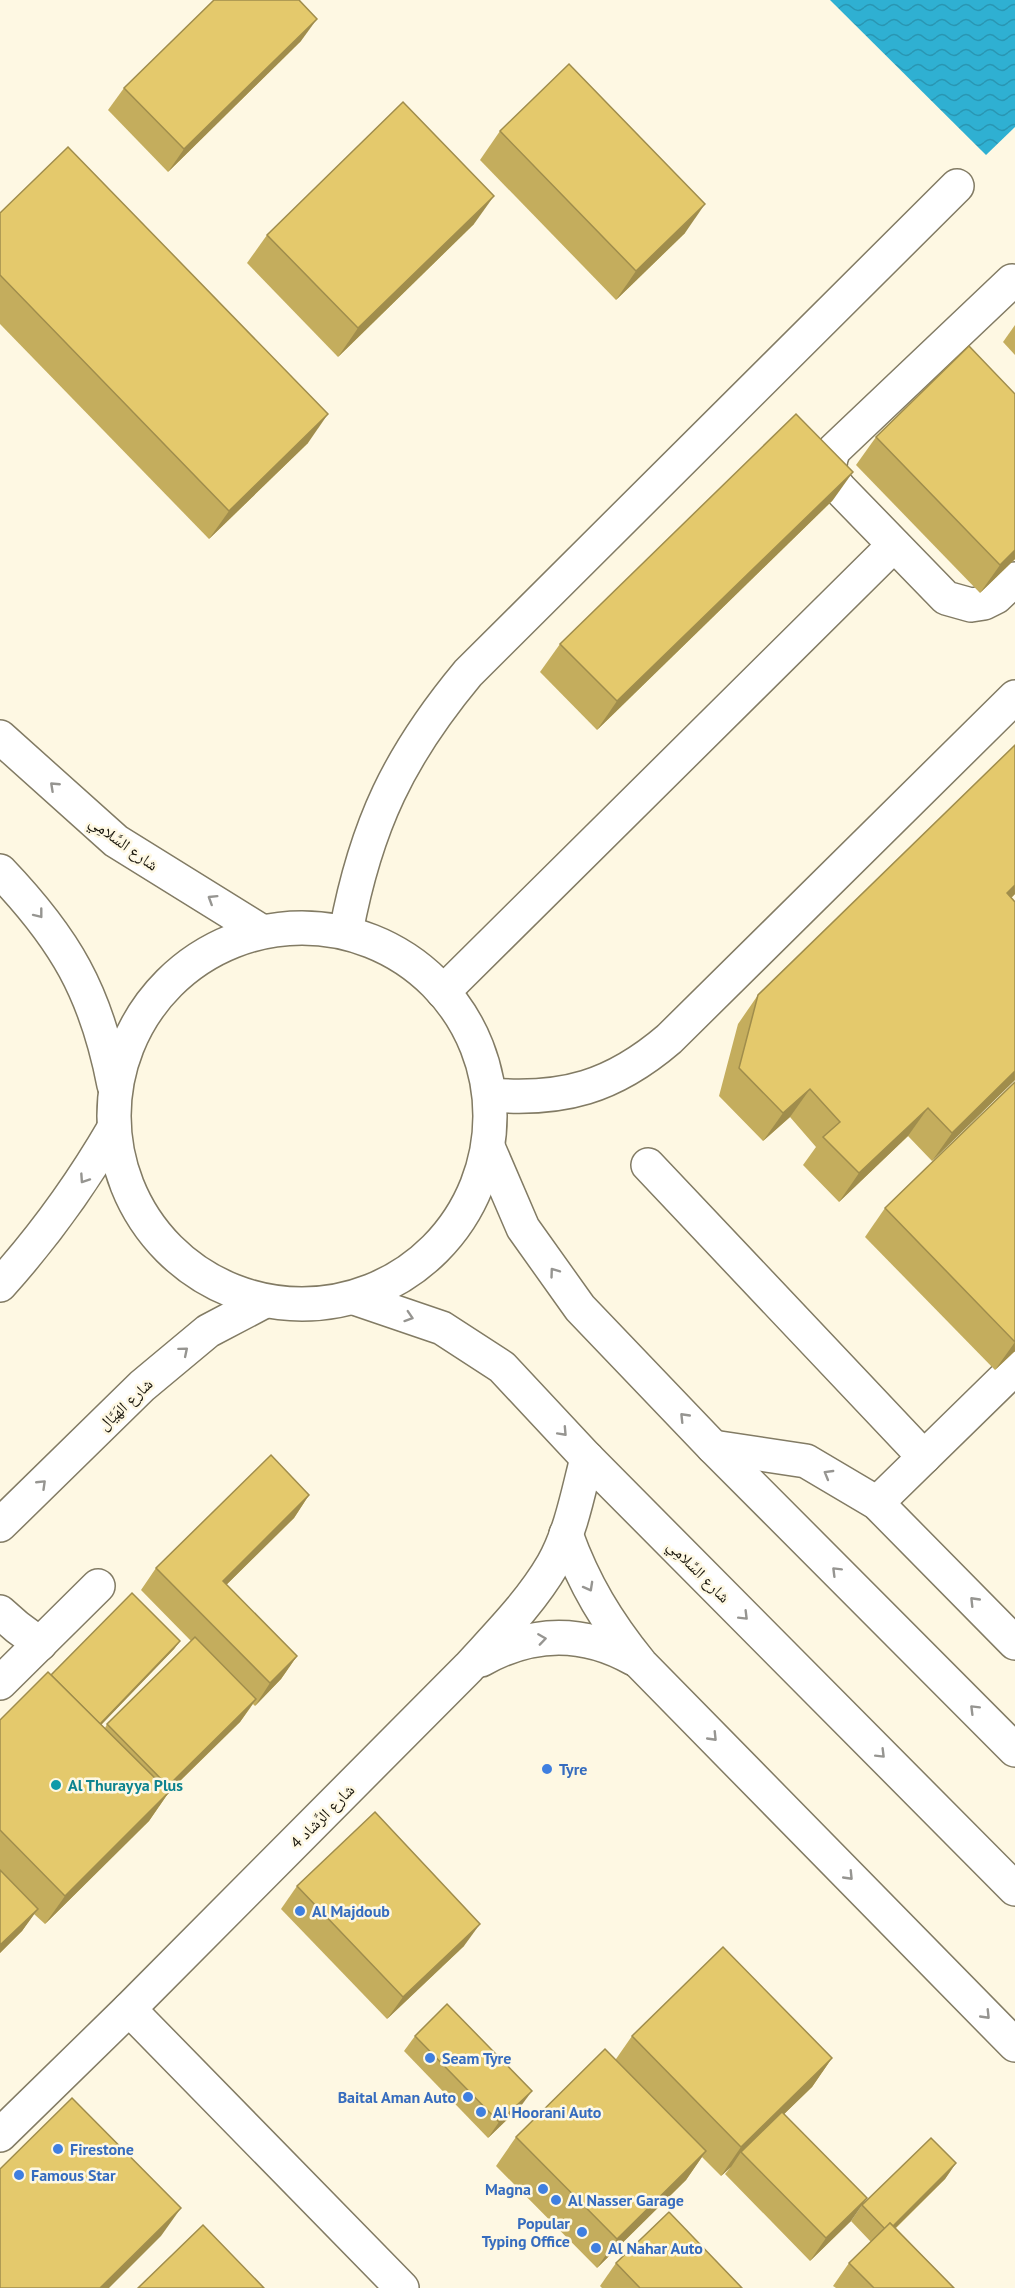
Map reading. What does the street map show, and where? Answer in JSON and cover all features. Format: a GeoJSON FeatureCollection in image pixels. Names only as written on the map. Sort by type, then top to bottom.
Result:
{"type":"FeatureCollection","features":[{"type":"Feature","properties":{"kind":"street"},"geometry":{"type":"LineString","coordinates":[[346,932],[354,886],[380,812],[410,751],[437,710],[468,673],[957,186]]}},
{"type":"Feature","properties":{"kind":"street"},"geometry":{"type":"LineString","coordinates":[[1012,281],[834,450],[830,460],[830,471],[833,481],[946,598],[971,605],[984,603],[996,597],[1015,579]]}},
{"type":"Feature","properties":{"kind":"street"},"geometry":{"type":"LineString","coordinates":[[443,992],[894,546]]}},
{"type":"Feature","properties":{"kind":"street"},"geometry":{"type":"LineString","coordinates":[[490,1095],[546,1097],[574,1091],[600,1083],[649,1057],[1015,697]]}},
{"type":"Feature","properties":{"kind":"street","name":"شارع السَّلامِي"},"geometry":{"type":"LineString","coordinates":[[0,737],[116,841],[261,931]]}},
{"type":"Feature","properties":{"kind":"street"},"geometry":{"type":"LineString","coordinates":[[0,871],[28,900],[54,933],[75,968],[94,1007],[107,1048],[115,1090]]}},
{"type":"Feature","properties":{"kind":"street"},"geometry":{"type":"LineString","coordinates":[[304,927],[346,932],[389,948],[428,975],[458,1009],[479,1050],[490,1095],[489,1149],[473,1199],[443,1244],[402,1277],[354,1299],[309,1305],[265,1301],[219,1285],[178,1258],[146,1220],[124,1177],[114,1128],[115,1090],[124,1053],[145,1010],[177,974],[216,947],[261,931],[304,927]]}},
{"type":"Feature","properties":{"kind":"street"},"geometry":{"type":"LineString","coordinates":[[0,1285],[62,1211],[90,1170],[114,1128]]}},
{"type":"Feature","properties":{"kind":"street"},"geometry":{"type":"LineString","coordinates":[[489,1149],[523,1228],[580,1308],[713,1447],[1015,1750]]}},
{"type":"Feature","properties":{"kind":"street"},"geometry":{"type":"LineString","coordinates":[[648,1165],[924,1457]]}},
{"type":"Feature","properties":{"kind":"street","name":"شارع السَّلامِي"},"geometry":{"type":"LineString","coordinates":[[354,1299],[442,1328],[502,1367],[587,1458],[1015,1889]]}},
{"type":"Feature","properties":{"kind":"street","name":"شارع الهَيَّال"},"geometry":{"type":"LineString","coordinates":[[0,1525],[142,1386],[208,1331],[265,1301]]}},
{"type":"Feature","properties":{"kind":"street"},"geometry":{"type":"LineString","coordinates":[[877,1503],[1015,1368]]}},
{"type":"Feature","properties":{"kind":"street"},"geometry":{"type":"LineString","coordinates":[[713,1447],[806,1461],[877,1503],[1015,1643]]}},
{"type":"Feature","properties":{"kind":"street","name":"شارع الرَّشاد 4"},"geometry":{"type":"LineString","coordinates":[[0,2135],[129,2009],[469,1667],[533,1594],[554,1563],[566,1534],[587,1458]]}},
{"type":"Feature","properties":{"kind":"street"},"geometry":{"type":"LineString","coordinates":[[566,1534],[578,1568],[612,1628],[641,1664],[1015,2045]]}},
{"type":"Feature","properties":{"kind":"street"},"geometry":{"type":"LineString","coordinates":[[0,1683],[98,1586]]}},
{"type":"Feature","properties":{"kind":"street"},"geometry":{"type":"LineString","coordinates":[[0,1612],[40,1644]]}},
{"type":"Feature","properties":{"kind":"street"},"geometry":{"type":"LineString","coordinates":[[469,1667],[498,1651],[526,1641],[556,1637],[586,1640],[615,1648],[641,1664]]}},
{"type":"Feature","properties":{"kind":"street"},"geometry":{"type":"LineString","coordinates":[[129,2009],[402,2288]]}},
{"type":"Feature","properties":{"kind":"water"},"geometry":{"type":"Polygon","coordinates":[[[830,0],[1015,0],[1015,127],[986,155],[830,0]]]}},
{"type":"Feature","properties":{"kind":"building"},"geometry":{"type":"Polygon","coordinates":[[[214,0],[299,0],[317,19],[184,149],[124,88],[214,0]]]}},
{"type":"Feature","properties":{"kind":"building"},"geometry":{"type":"Polygon","coordinates":[[[569,64],[705,204],[636,271],[500,131],[569,64]]]}},
{"type":"Feature","properties":{"kind":"building"},"geometry":{"type":"Polygon","coordinates":[[[403,102],[494,196],[358,328],[267,235],[403,102]]]}},
{"type":"Feature","properties":{"kind":"building"},"geometry":{"type":"Polygon","coordinates":[[[68,147],[328,414],[229,511],[0,275],[0,213],[68,147]]]}},
{"type":"Feature","properties":{"kind":"building"},"geometry":{"type":"Polygon","coordinates":[[[969,346],[1015,394],[1015,550],[1000,565],[876,437],[969,346]]]}},
{"type":"Feature","properties":{"kind":"building"},"geometry":{"type":"Polygon","coordinates":[[[796,414],[853,472],[617,701],[560,644],[796,414]]]}},
{"type":"Feature","properties":{"kind":"building"},"geometry":{"type":"Polygon","coordinates":[[[1015,745],[1015,885],[1007,893],[1015,902],[1015,1071],[952,1133],[928,1108],[859,1173],[823,1137],[840,1122],[810,1089],[783,1113],[739,1068],[758,995],[1015,745]]]}},
{"type":"Feature","properties":{"kind":"building"},"geometry":{"type":"Polygon","coordinates":[[[1015,1082],[1015,1342],[885,1208],[1015,1082]]]}},
{"type":"Feature","properties":{"kind":"building"},"geometry":{"type":"Polygon","coordinates":[[[271,1455],[309,1495],[223,1581],[297,1656],[270,1683],[156,1568],[271,1455]]]}},
{"type":"Feature","properties":{"kind":"building"},"geometry":{"type":"Polygon","coordinates":[[[132,1593],[180,1641],[100,1724],[51,1675],[132,1593]]]}},
{"type":"Feature","properties":{"kind":"building"},"geometry":{"type":"Polygon","coordinates":[[[195,1637],[256,1699],[168,1786],[107,1724],[195,1637]]]}},
{"type":"Feature","properties":{"kind":"building","name":"Al Thurayya Plus"},"geometry":{"type":"Polygon","coordinates":[[[48,1672],[169,1792],[65,1896],[0,1830],[0,1720],[48,1672]]]}},
{"type":"Feature","properties":{"kind":"building"},"geometry":{"type":"Polygon","coordinates":[[[375,1812],[480,1924],[403,1997],[297,1886],[375,1812]]]}},
{"type":"Feature","properties":{"kind":"building"},"geometry":{"type":"Polygon","coordinates":[[[0,1870],[38,1909],[0,1945],[0,1870]]]}},
{"type":"Feature","properties":{"kind":"building"},"geometry":{"type":"Polygon","coordinates":[[[723,1947],[832,2058],[741,2147],[632,2036],[723,1947]]]}},
{"type":"Feature","properties":{"kind":"building"},"geometry":{"type":"Polygon","coordinates":[[[447,2004],[532,2091],[499,2122],[415,2036],[447,2004]]]}},
{"type":"Feature","properties":{"kind":"building"},"geometry":{"type":"Polygon","coordinates":[[[605,2049],[706,2151],[617,2239],[516,2137],[605,2049]]]}},
{"type":"Feature","properties":{"kind":"building"},"geometry":{"type":"Polygon","coordinates":[[[72,2098],[181,2208],[100,2288],[0,2288],[0,2169],[72,2098]]]}},
{"type":"Feature","properties":{"kind":"building"},"geometry":{"type":"Polygon","coordinates":[[[782,2112],[867,2198],[826,2238],[741,2152],[782,2112]]]}},
{"type":"Feature","properties":{"kind":"building"},"geometry":{"type":"Polygon","coordinates":[[[931,2138],[956,2163],[893,2226],[890,2223],[885,2229],[862,2205],[931,2138]]]}},
{"type":"Feature","properties":{"kind":"building"},"geometry":{"type":"Polygon","coordinates":[[[669,2212],[742,2288],[640,2288],[616,2263],[669,2212]]]}},
{"type":"Feature","properties":{"kind":"building"},"geometry":{"type":"Polygon","coordinates":[[[890,2223],[954,2288],[874,2288],[849,2263],[890,2223]]]}},
{"type":"Feature","properties":{"kind":"building"},"geometry":{"type":"Polygon","coordinates":[[[203,2225],[264,2288],[138,2288],[203,2225]]]}},
{"type":"Feature","properties":{"kind":"place","name":"Tyre"},"geometry":{"type":"Point","coordinates":[547,1769]}},
{"type":"Feature","properties":{"kind":"place","name":"Al Thurayya Plus"},"geometry":{"type":"Point","coordinates":[56,1785]}},
{"type":"Feature","properties":{"kind":"place","name":"Al Majdoub"},"geometry":{"type":"Point","coordinates":[300,1911]}},
{"type":"Feature","properties":{"kind":"place","name":"Seam Tyre"},"geometry":{"type":"Point","coordinates":[430,2058]}},
{"type":"Feature","properties":{"kind":"place","name":"Baital Aman Auto"},"geometry":{"type":"Point","coordinates":[468,2097]}},
{"type":"Feature","properties":{"kind":"place","name":"Al Hoorani Auto"},"geometry":{"type":"Point","coordinates":[481,2112]}},
{"type":"Feature","properties":{"kind":"place","name":"Firestone"},"geometry":{"type":"Point","coordinates":[58,2149]}},
{"type":"Feature","properties":{"kind":"place","name":"Famous Star"},"geometry":{"type":"Point","coordinates":[19,2175]}},
{"type":"Feature","properties":{"kind":"place","name":"Magna"},"geometry":{"type":"Point","coordinates":[543,2189]}},
{"type":"Feature","properties":{"kind":"place","name":"Al Nasser Garage"},"geometry":{"type":"Point","coordinates":[556,2200]}},
{"type":"Feature","properties":{"kind":"place","name":"Popular Typing Office"},"geometry":{"type":"Point","coordinates":[582,2232]}},
{"type":"Feature","properties":{"kind":"place","name":"Al Nahar Auto"},"geometry":{"type":"Point","coordinates":[596,2248]}}]}
